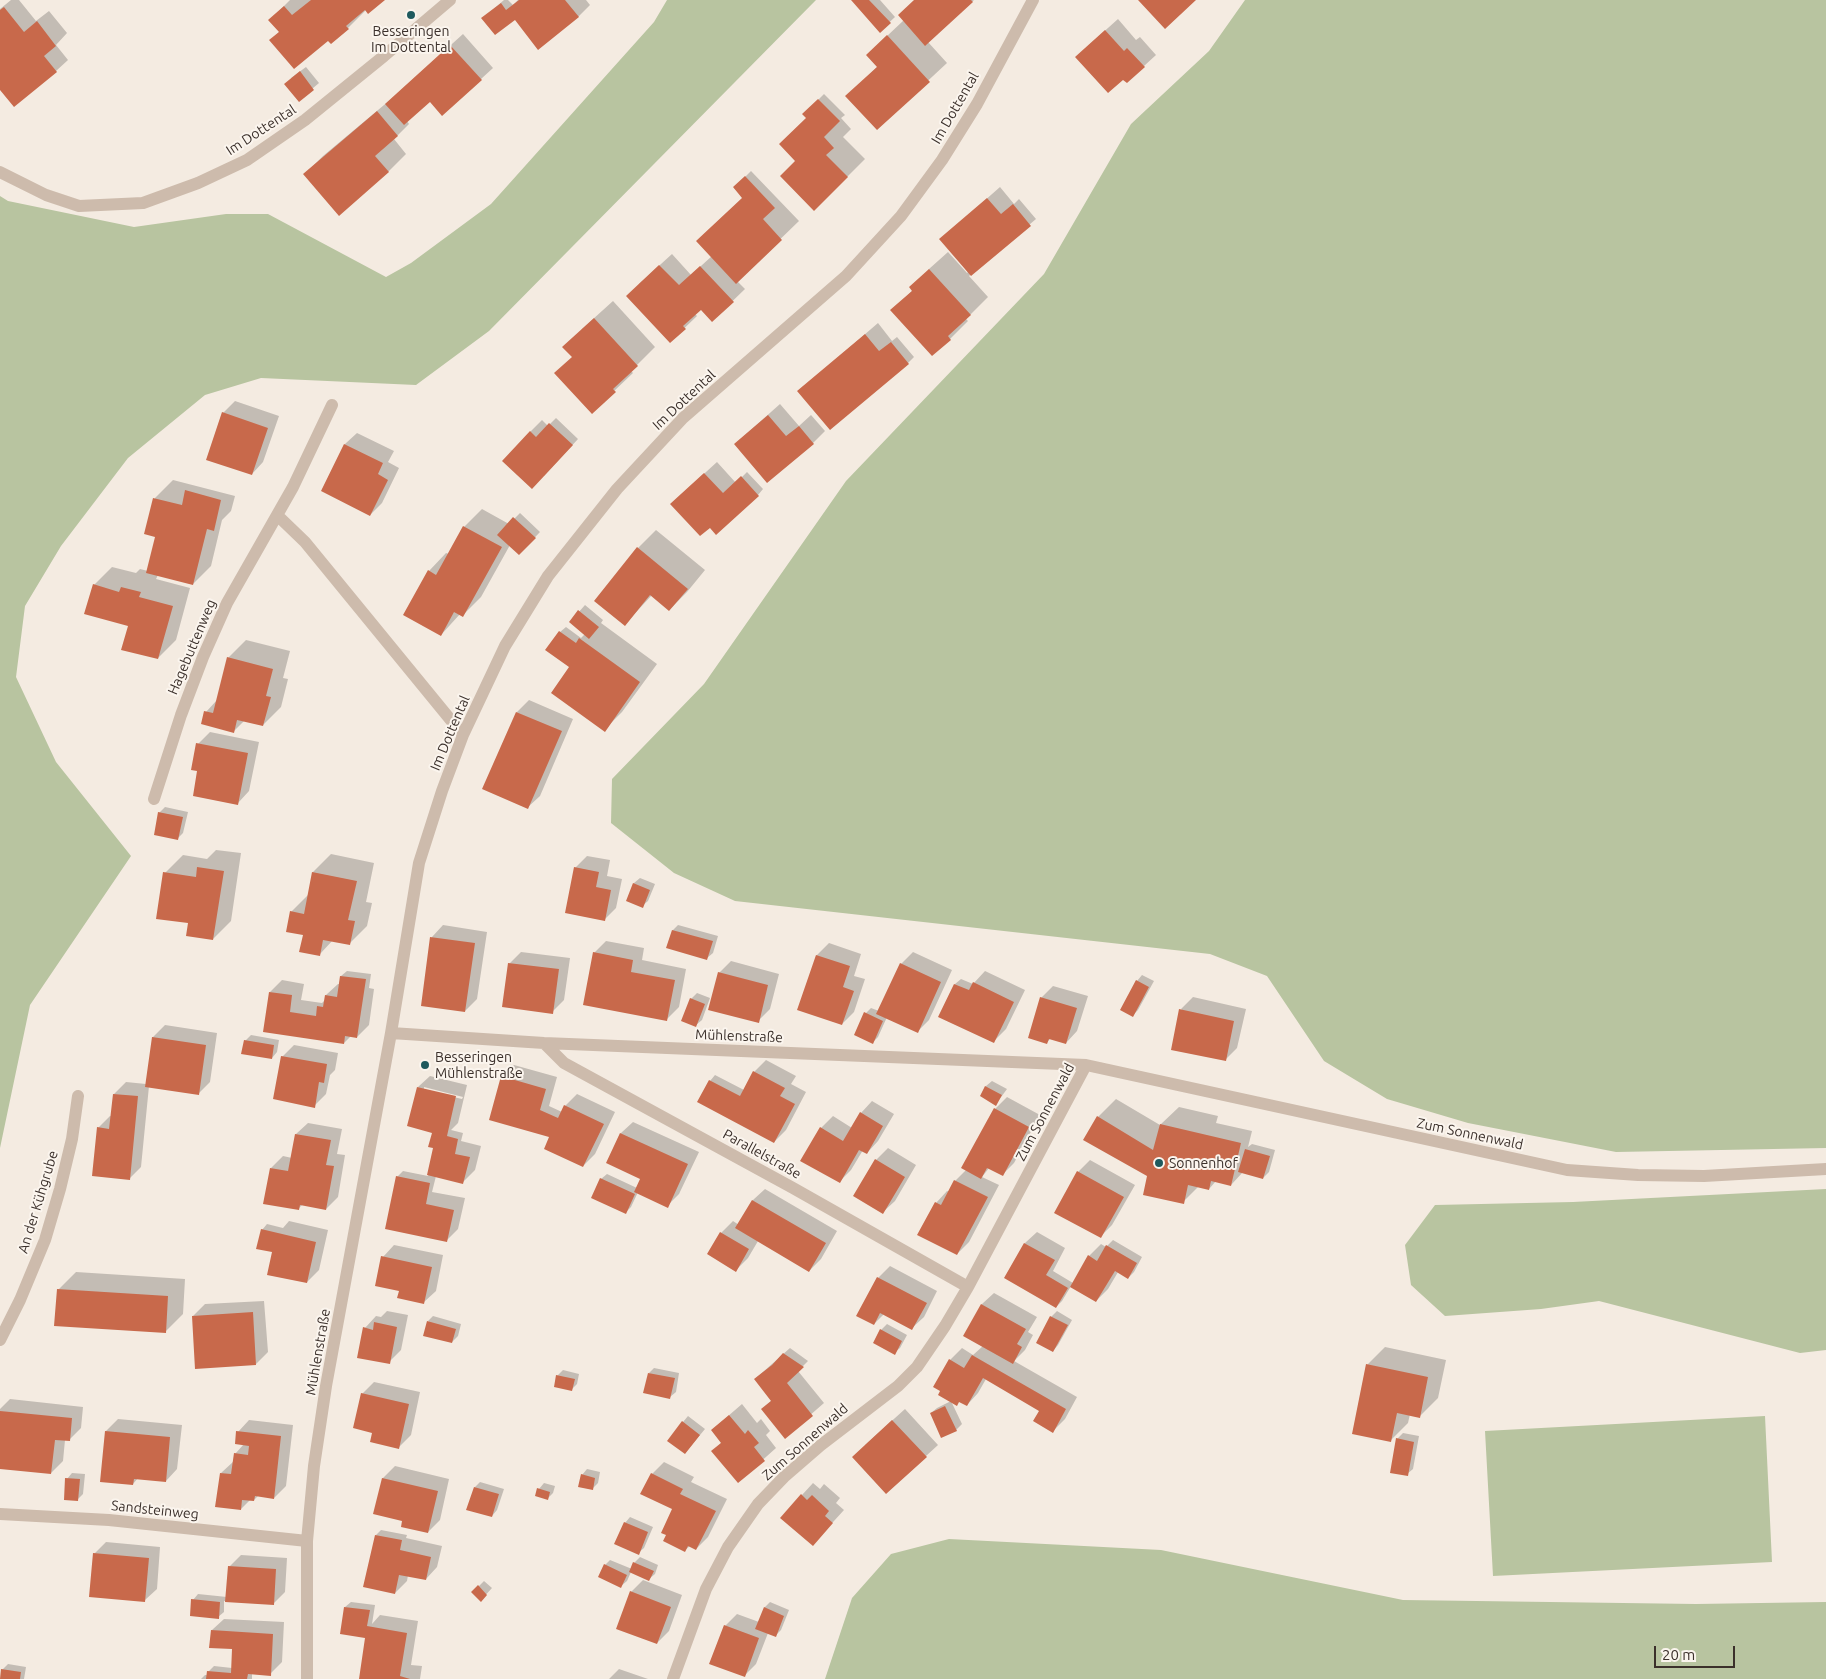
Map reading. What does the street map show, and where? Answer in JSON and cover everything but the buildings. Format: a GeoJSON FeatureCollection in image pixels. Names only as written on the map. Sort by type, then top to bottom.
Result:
{"type":"FeatureCollection","features":[{"type":"Feature","properties":{"kind":"street","name":"Im Dottental"},"geometry":{"type":"LineString","coordinates":[[0,172],[46,195],[79,206],[143,203],[198,182],[247,160],[305,120],[450,0]]}},
{"type":"Feature","properties":{"kind":"street","name":"Im Dottental"},"geometry":{"type":"LineString","coordinates":[[419,863],[442,791],[463,735],[505,646],[548,576],[618,489],[683,418],[846,276],[901,216],[942,160],[972,112],[1032,0]]}},
{"type":"Feature","properties":{"kind":"street","name":"Hagebuttenweg"},"geometry":{"type":"LineString","coordinates":[[154,799],[181,715],[223,612],[293,487],[332,405]]}},
{"type":"Feature","properties":{"kind":"street"},"geometry":{"type":"LineString","coordinates":[[277,515],[305,542],[463,735]]}},
{"type":"Feature","properties":{"kind":"street","name":"Mühlenstraße"},"geometry":{"type":"LineString","coordinates":[[307,1679],[308,1541],[314,1466],[326,1386],[391,1033],[419,863]]}},
{"type":"Feature","properties":{"kind":"street","name":"Mühlenstraße"},"geometry":{"type":"LineString","coordinates":[[391,1033],[544,1043],[1086,1065]]}},
{"type":"Feature","properties":{"kind":"street","name":"Parallelstraße"},"geometry":{"type":"LineString","coordinates":[[544,1043],[564,1063],[793,1188],[968,1287]]}},
{"type":"Feature","properties":{"kind":"street","name":"Zum Sonnenwald"},"geometry":{"type":"LineString","coordinates":[[673,1679],[706,1588],[728,1548],[758,1504],[784,1477],[814,1451],[898,1386],[917,1367],[945,1326],[968,1287],[1086,1065],[1567,1170],[1638,1175],[1704,1176],[1826,1169]]}},
{"type":"Feature","properties":{"kind":"street","name":"An der Kühgrube"},"geometry":{"type":"LineString","coordinates":[[0,1340],[20,1300],[45,1240],[72,1139],[78,1096]]}},
{"type":"Feature","properties":{"kind":"street","name":"Sandsteinweg"},"geometry":{"type":"LineString","coordinates":[[0,1514],[108,1520],[308,1541]]}},
{"type":"Feature","properties":{"kind":"green space"},"geometry":{"type":"Polygon","coordinates":[[[667,0],[816,0],[489,331],[416,385],[261,378],[205,395],[128,458],[61,546],[25,606],[16,677],[56,762],[131,856],[30,1005],[0,1148],[0,196],[8,201],[134,227],[226,214],[268,214],[386,277],[411,263],[491,204],[654,22],[667,0]]]}},
{"type":"Feature","properties":{"kind":"green space"},"geometry":{"type":"Polygon","coordinates":[[[1245,0],[1826,0],[1826,1148],[1616,1152],[1468,1123],[1387,1099],[1324,1061],[1267,976],[1210,954],[735,901],[674,873],[611,823],[612,779],[704,684],[846,481],[1044,274],[1131,124],[1209,51],[1245,0]]]}},
{"type":"Feature","properties":{"kind":"green space"},"geometry":{"type":"Polygon","coordinates":[[[1826,1189],[1826,1350],[1800,1353],[1599,1301],[1541,1309],[1445,1316],[1411,1285],[1405,1245],[1435,1205],[1573,1202],[1826,1189]]]}},
{"type":"Feature","properties":{"kind":"green space"},"geometry":{"type":"Polygon","coordinates":[[[1765,1416],[1772,1562],[1493,1576],[1485,1431],[1765,1416]]]}},
{"type":"Feature","properties":{"kind":"green space"},"geometry":{"type":"Polygon","coordinates":[[[949,1539],[1161,1550],[1403,1600],[1696,1604],[1826,1602],[1826,1679],[825,1679],[852,1598],[891,1554],[949,1539]]]}},
{"type":"Feature","properties":{"kind":"place","name":"Besseringen Im Dottental"},"geometry":{"type":"Point","coordinates":[411,15]}},
{"type":"Feature","properties":{"kind":"place","name":"Besseringen Mühlenstraße"},"geometry":{"type":"Point","coordinates":[425,1065]}},
{"type":"Feature","properties":{"kind":"place","name":"Sonnenhof"},"geometry":{"type":"Point","coordinates":[1159,1163]}}]}
